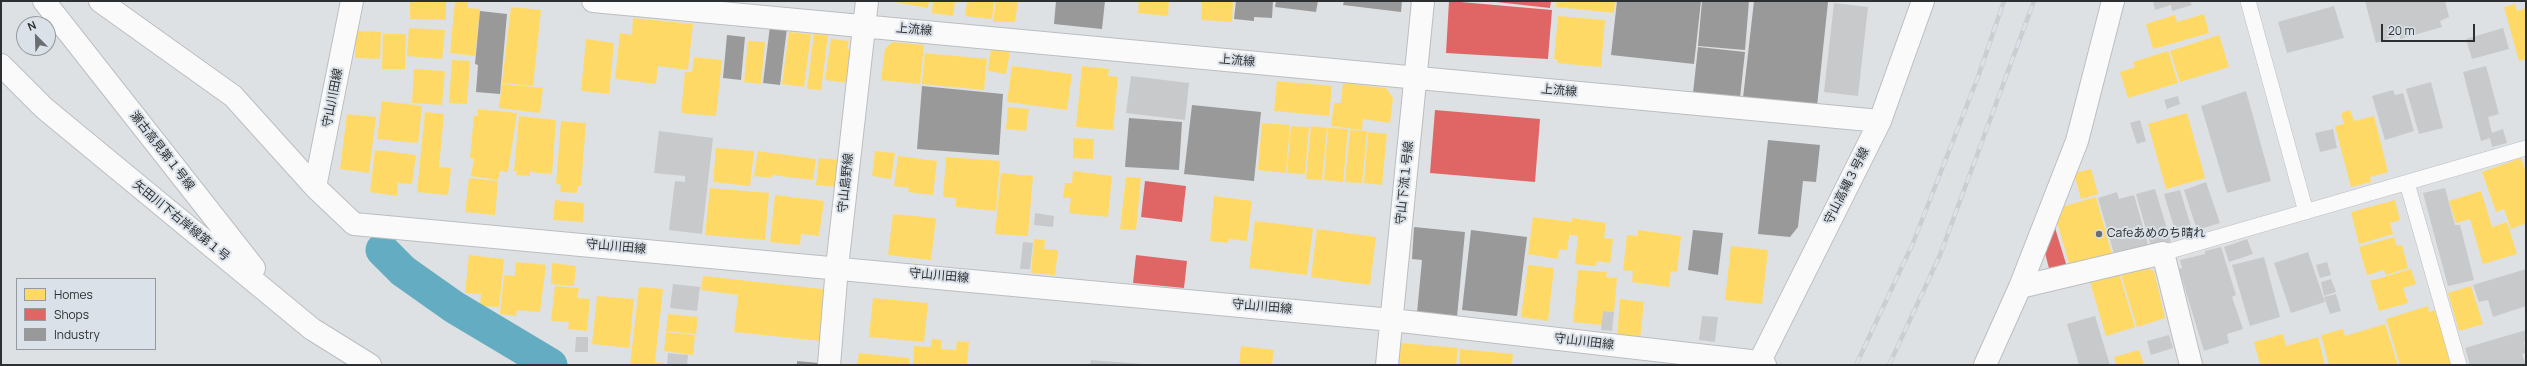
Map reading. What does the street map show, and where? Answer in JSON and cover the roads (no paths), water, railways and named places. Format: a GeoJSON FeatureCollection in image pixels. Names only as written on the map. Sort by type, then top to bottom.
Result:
{"type":"FeatureCollection","features":[{"type":"Feature","properties":{"kind":"street","name":"瀬古高見第１号線"},"geometry":{"type":"LineString","coordinates":[[44,1],[279,301]]}},
{"type":"Feature","properties":{"kind":"street"},"geometry":{"type":"LineString","coordinates":[[100,1],[233,96],[315,187]]}},
{"type":"Feature","properties":{"kind":"street","name":"守山川田線"},"geometry":{"type":"LineString","coordinates":[[352,1],[315,187],[354,224],[837,267],[1392,320],[1761,364]]}},
{"type":"Feature","properties":{"kind":"street","name":"上流線"},"geometry":{"type":"LineString","coordinates":[[593,1],[1880,121]]}},
{"type":"Feature","properties":{"kind":"street","name":"守山島野線"},"geometry":{"type":"LineString","coordinates":[[829,365],[837,267],[867,1]]}},
{"type":"Feature","properties":{"kind":"street","name":"守山下流１号線"},"geometry":{"type":"LineString","coordinates":[[1388,365],[1423,1]]}},
{"type":"Feature","properties":{"kind":"street","name":"守山高縄３号線"},"geometry":{"type":"LineString","coordinates":[[1761,364],[1880,121],[1922,1]]}},
{"type":"Feature","properties":{"kind":"street"},"geometry":{"type":"LineString","coordinates":[[1985,365],[2020,287],[2077,141],[2113,1]]}},
{"type":"Feature","properties":{"kind":"street","name":"矢田川下右岸線第１号"},"geometry":{"type":"LineString","coordinates":[[1,65],[44,108],[312,329],[370,365]]}},
{"type":"Feature","properties":{"kind":"street"},"geometry":{"type":"LineString","coordinates":[[2020,287],[2163,252],[2191,365]]}},
{"type":"Feature","properties":{"kind":"lane"},"geometry":{"type":"LineString","coordinates":[[2248,1],[2306,212]]}},
{"type":"Feature","properties":{"kind":"lane"},"geometry":{"type":"LineString","coordinates":[[2163,252],[2526,148]]}},
{"type":"Feature","properties":{"kind":"lane"},"geometry":{"type":"LineString","coordinates":[[2407,183],[2459,365]]}},
{"type":"Feature","properties":{"kind":"waterway"},"geometry":{"type":"LineString","coordinates":[[382,250],[403,271],[454,307],[551,365]]}},
{"type":"Feature","properties":{"kind":"railway"},"geometry":{"type":"LineString","coordinates":[[1856,365],[1913,243],[1978,77],[2004,1]]}},
{"type":"Feature","properties":{"kind":"railway"},"geometry":{"type":"LineString","coordinates":[[1889,365],[1940,255],[2034,1]]}},
{"type":"Feature","properties":{"kind":"place","name":"Cafeあめのち晴れ"},"geometry":{"type":"Point","coordinates":[2099,234]}}]}
